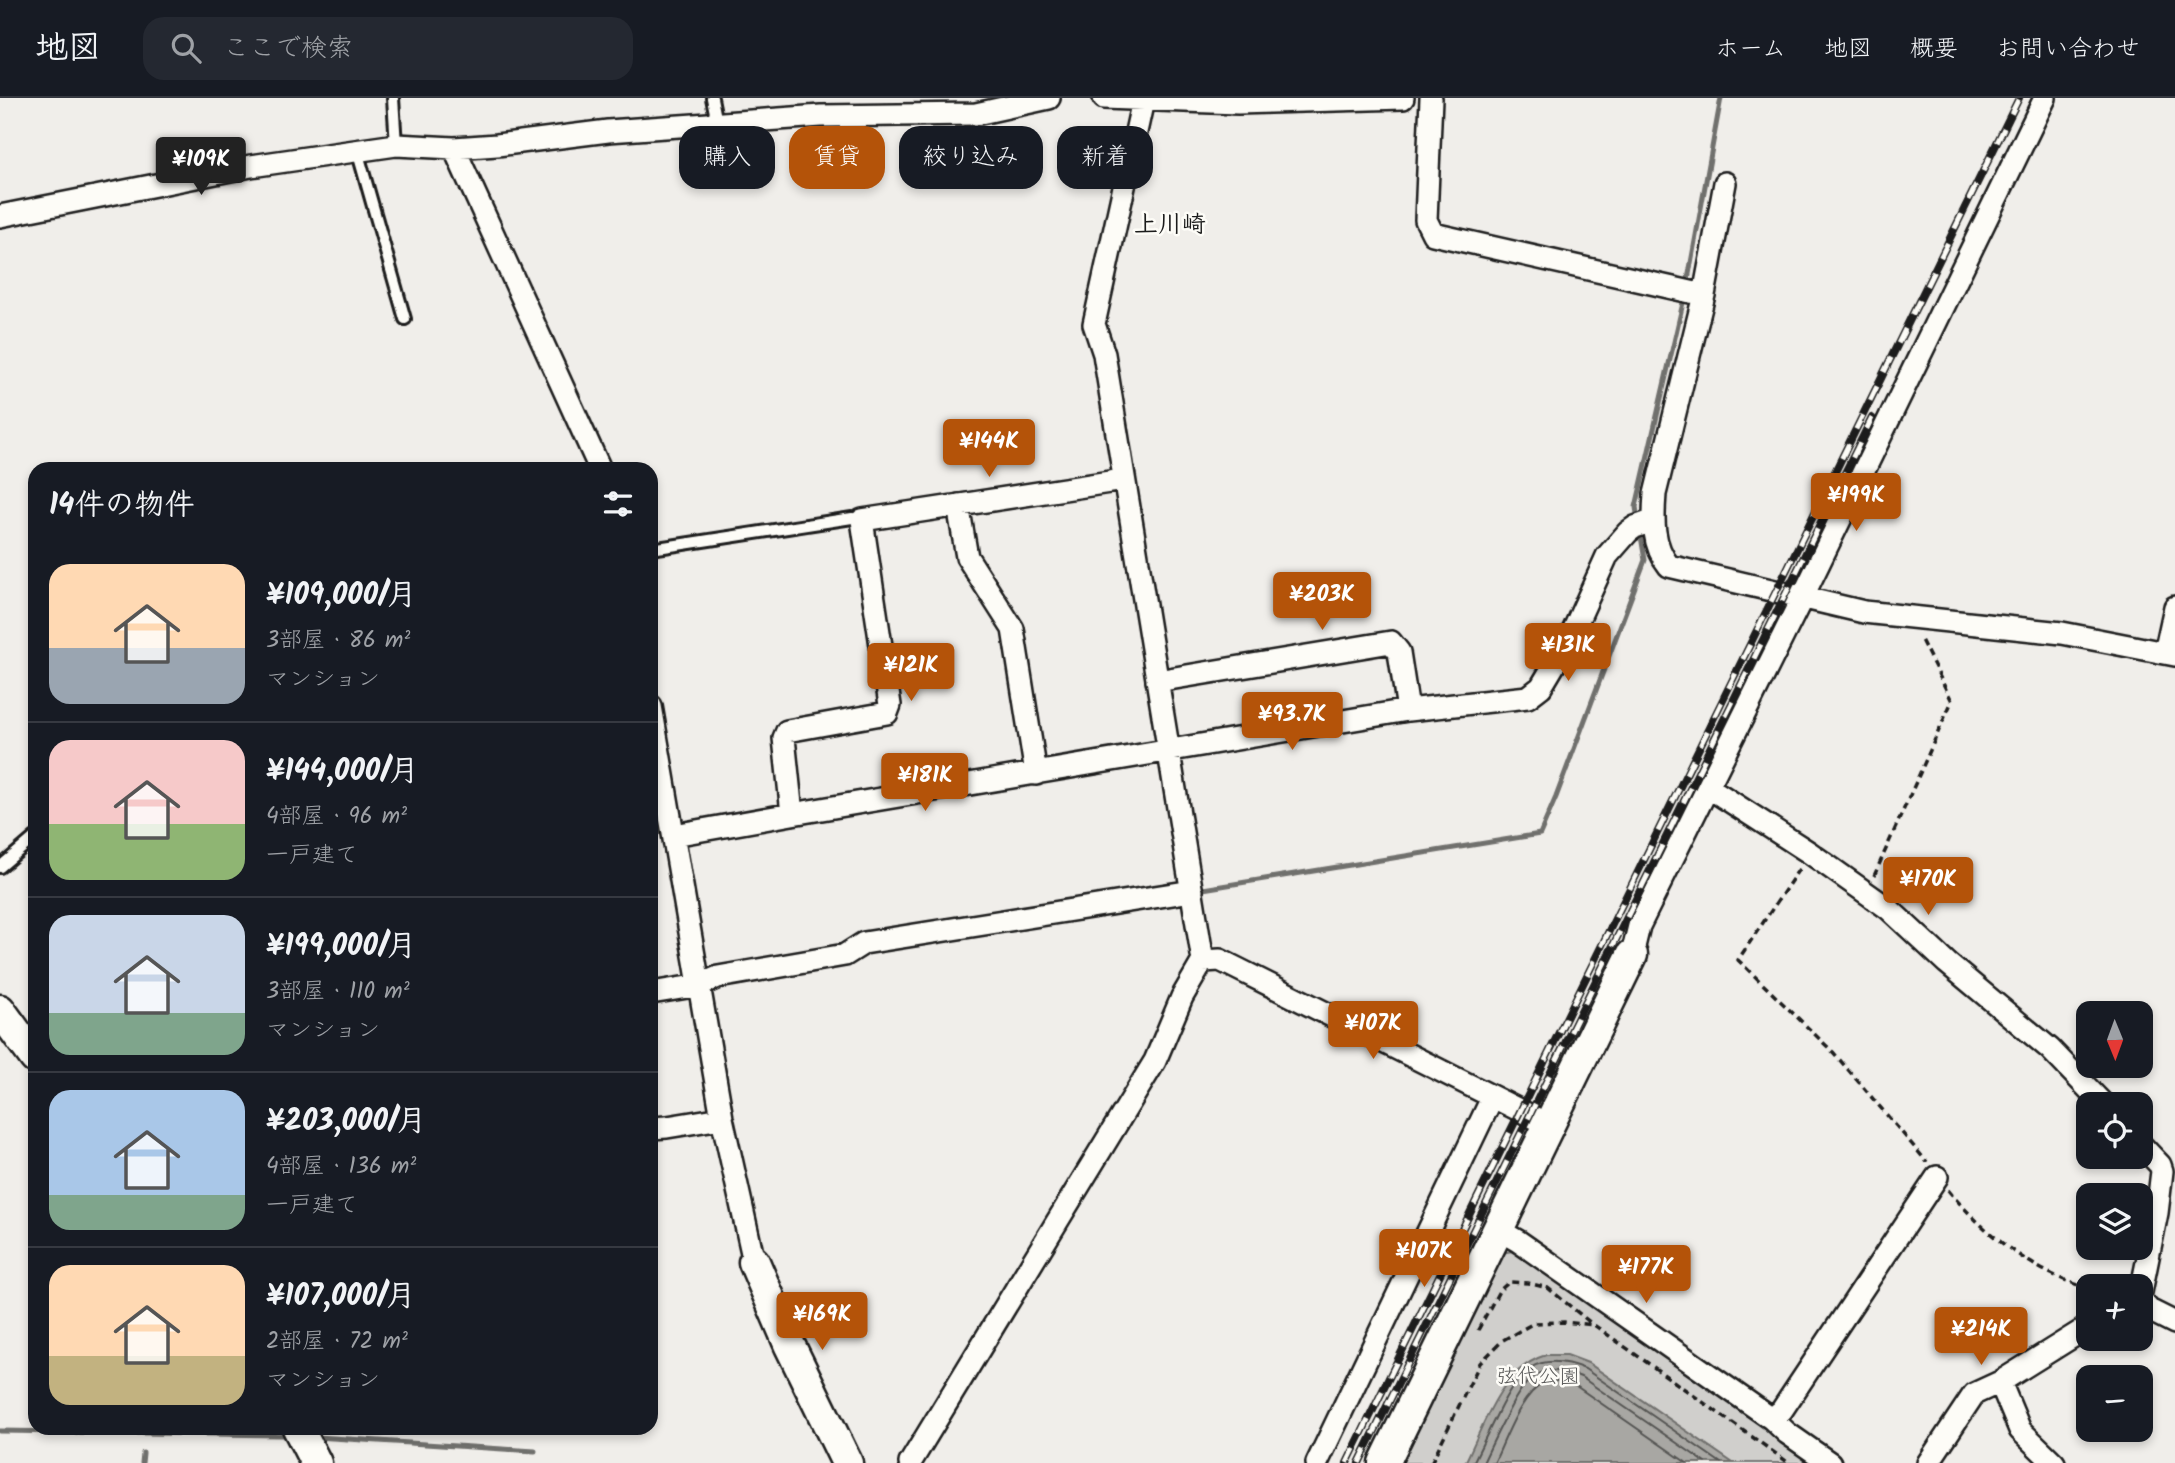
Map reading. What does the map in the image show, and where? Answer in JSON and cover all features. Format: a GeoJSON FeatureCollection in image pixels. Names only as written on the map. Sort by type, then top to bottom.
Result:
{"type":"FeatureCollection","features":[{"type":"Feature","properties":{"kind":"street"},"geometry":{"type":"LineString","coordinates":[[0,216],[251,166],[396,145],[454,148],[608,131],[821,116],[976,114],[1049,98]]}},
{"type":"Feature","properties":{"kind":"street"},"geometry":{"type":"LineString","coordinates":[[1104,98],[1403,98]]}},
{"type":"Feature","properties":{"kind":"street"},"geometry":{"type":"LineString","coordinates":[[1431,98],[1426,220],[1433,234],[1704,295]]}},
{"type":"Feature","properties":{"kind":"street"},"geometry":{"type":"LineString","coordinates":[[1384,1463],[1632,955],[1639,926],[2045,98]]}},
{"type":"Feature","properties":{"kind":"street"},"geometry":{"type":"LineString","coordinates":[[910,1463],[1155,1061],[1182,997],[1203,961],[1104,354],[1094,324],[1143,100]]}},
{"type":"Feature","properties":{"kind":"street"},"geometry":{"type":"LineString","coordinates":[[454,148],[597,462]]}},
{"type":"Feature","properties":{"kind":"street"},"geometry":{"type":"LineString","coordinates":[[1725,183],[1704,295],[1655,494],[1652,521],[1661,556],[1669,566],[1864,612],[2063,633],[2170,654],[2175,607]]}},
{"type":"Feature","properties":{"kind":"street"},"geometry":{"type":"LineString","coordinates":[[792,814],[785,738],[787,731],[887,713],[890,705],[862,520],[1123,480]]}},
{"type":"Feature","properties":{"kind":"street"},"geometry":{"type":"LineString","coordinates":[[958,505],[967,557],[1013,629],[1036,774]]}},
{"type":"Feature","properties":{"kind":"street"},"geometry":{"type":"LineString","coordinates":[[674,835],[1408,710],[1518,699],[1536,692],[1569,640],[1607,556],[1628,532],[1652,521]]}},
{"type":"Feature","properties":{"kind":"street"},"geometry":{"type":"LineString","coordinates":[[1157,681],[1391,642],[1399,652],[1408,710]]}},
{"type":"Feature","properties":{"kind":"street"},"geometry":{"type":"LineString","coordinates":[[658,745],[722,1118],[754,1262],[790,1346],[847,1463]]}},
{"type":"Feature","properties":{"kind":"street"},"geometry":{"type":"LineString","coordinates":[[1708,787],[1810,853],[1889,909],[1947,963],[2050,1049],[2091,1092]]}},
{"type":"Feature","properties":{"kind":"street"},"geometry":{"type":"LineString","coordinates":[[658,992],[700,985],[719,977],[845,955],[864,943],[1192,891]]}},
{"type":"Feature","properties":{"kind":"street"},"geometry":{"type":"LineString","coordinates":[[1203,961],[1220,960],[1549,1125]]}},
{"type":"Feature","properties":{"kind":"street"},"geometry":{"type":"LineString","coordinates":[[0,1010],[28,1048]]}},
{"type":"Feature","properties":{"kind":"street"},"geometry":{"type":"LineString","coordinates":[[1317,1463],[1492,1098]]}},
{"type":"Feature","properties":{"kind":"street"},"geometry":{"type":"LineString","coordinates":[[658,1127],[722,1118]]}},
{"type":"Feature","properties":{"kind":"street"},"geometry":{"type":"LineString","coordinates":[[2145,1274],[2168,1167],[2160,1165],[2153,1158]]}},
{"type":"Feature","properties":{"kind":"street"},"geometry":{"type":"LineString","coordinates":[[1772,1419],[1782,1410],[1937,1177]]}},
{"type":"Feature","properties":{"kind":"street"},"geometry":{"type":"LineString","coordinates":[[1497,1229],[1772,1419],[1829,1463]]}},
{"type":"Feature","properties":{"kind":"street"},"geometry":{"type":"LineString","coordinates":[[2153,1312],[2175,1323]]}},
{"type":"Feature","properties":{"kind":"street"},"geometry":{"type":"LineString","coordinates":[[1928,1463],[1974,1394],[2000,1382],[2076,1334]]}},
{"type":"Feature","properties":{"kind":"street"},"geometry":{"type":"LineString","coordinates":[[2000,1382],[2020,1430],[2054,1463]]}},
{"type":"Feature","properties":{"kind":"street"},"geometry":{"type":"LineString","coordinates":[[302,1435],[316,1463]]}},
{"type":"Feature","properties":{"kind":"lane"},"geometry":{"type":"LineString","coordinates":[[393,98],[396,145]]}},
{"type":"Feature","properties":{"kind":"lane"},"geometry":{"type":"LineString","coordinates":[[712,98],[717,123]]}},
{"type":"Feature","properties":{"kind":"lane"},"geometry":{"type":"LineString","coordinates":[[356,150],[405,319]]}},
{"type":"Feature","properties":{"kind":"lane"},"geometry":{"type":"LineString","coordinates":[[658,548],[852,518],[862,520]]}},
{"type":"Feature","properties":{"kind":"lane"},"geometry":{"type":"LineString","coordinates":[[0,867],[28,843]]}},
{"type":"Feature","properties":{"kind":"path"},"geometry":{"type":"LineString","coordinates":[[1867,892],[1952,701],[1910,618]]}},
{"type":"Feature","properties":{"kind":"path"},"geometry":{"type":"LineString","coordinates":[[1810,853],[1738,960],[1833,1052],[1978,1223],[2044,1272],[2076,1285]]}},
{"type":"Feature","properties":{"kind":"path"},"geometry":{"type":"LineString","coordinates":[[1477,1331],[1499,1291],[1509,1283],[1528,1283],[1548,1288],[1594,1325],[1790,1463]]}},
{"type":"Feature","properties":{"kind":"path"},"geometry":{"type":"LineString","coordinates":[[1431,1463],[1480,1363],[1503,1339],[1534,1323],[1594,1325]]}},
{"type":"Feature","properties":{"kind":"green space","name":"弦代公園"},"geometry":{"type":"Polygon","coordinates":[[[1513,1251],[1816,1463],[1397,1463],[1501,1253],[1513,1251]]]}},
{"type":"Feature","properties":{"kind":"water"},"geometry":{"type":"Polygon","coordinates":[[[1546,1355],[1567,1355],[1588,1363],[1733,1463],[1465,1463],[1487,1415],[1505,1385],[1530,1362],[1546,1355]]]}},
{"type":"Feature","properties":{"kind":"waterway"},"geometry":{"type":"LineString","coordinates":[[1687,285],[1721,98]]}},
{"type":"Feature","properties":{"kind":"waterway"},"geometry":{"type":"LineString","coordinates":[[1638,520],[1636,507],[1685,294]]}},
{"type":"Feature","properties":{"kind":"waterway"},"geometry":{"type":"LineString","coordinates":[[1203,889],[1540,834],[1645,560],[1640,530]]}},
{"type":"Feature","properties":{"kind":"waterway"},"geometry":{"type":"LineString","coordinates":[[0,1431],[28,1431]]}},
{"type":"Feature","properties":{"kind":"waterway"},"geometry":{"type":"LineString","coordinates":[[317,1437],[535,1451]]}},
{"type":"Feature","properties":{"kind":"waterway"},"geometry":{"type":"LineString","coordinates":[[142,1463],[143,1453]]}},
{"type":"Feature","properties":{"kind":"railway"},"geometry":{"type":"LineString","coordinates":[[1347,1463],[2019,98]]}},
{"type":"Feature","properties":{"kind":"railway"},"geometry":{"type":"LineString","coordinates":[[1359,1463],[1872,418]]}},
{"type":"Feature","properties":{"kind":"district","name":"上川崎"},"geometry":{"type":"Point","coordinates":[1170,224]}}]}
